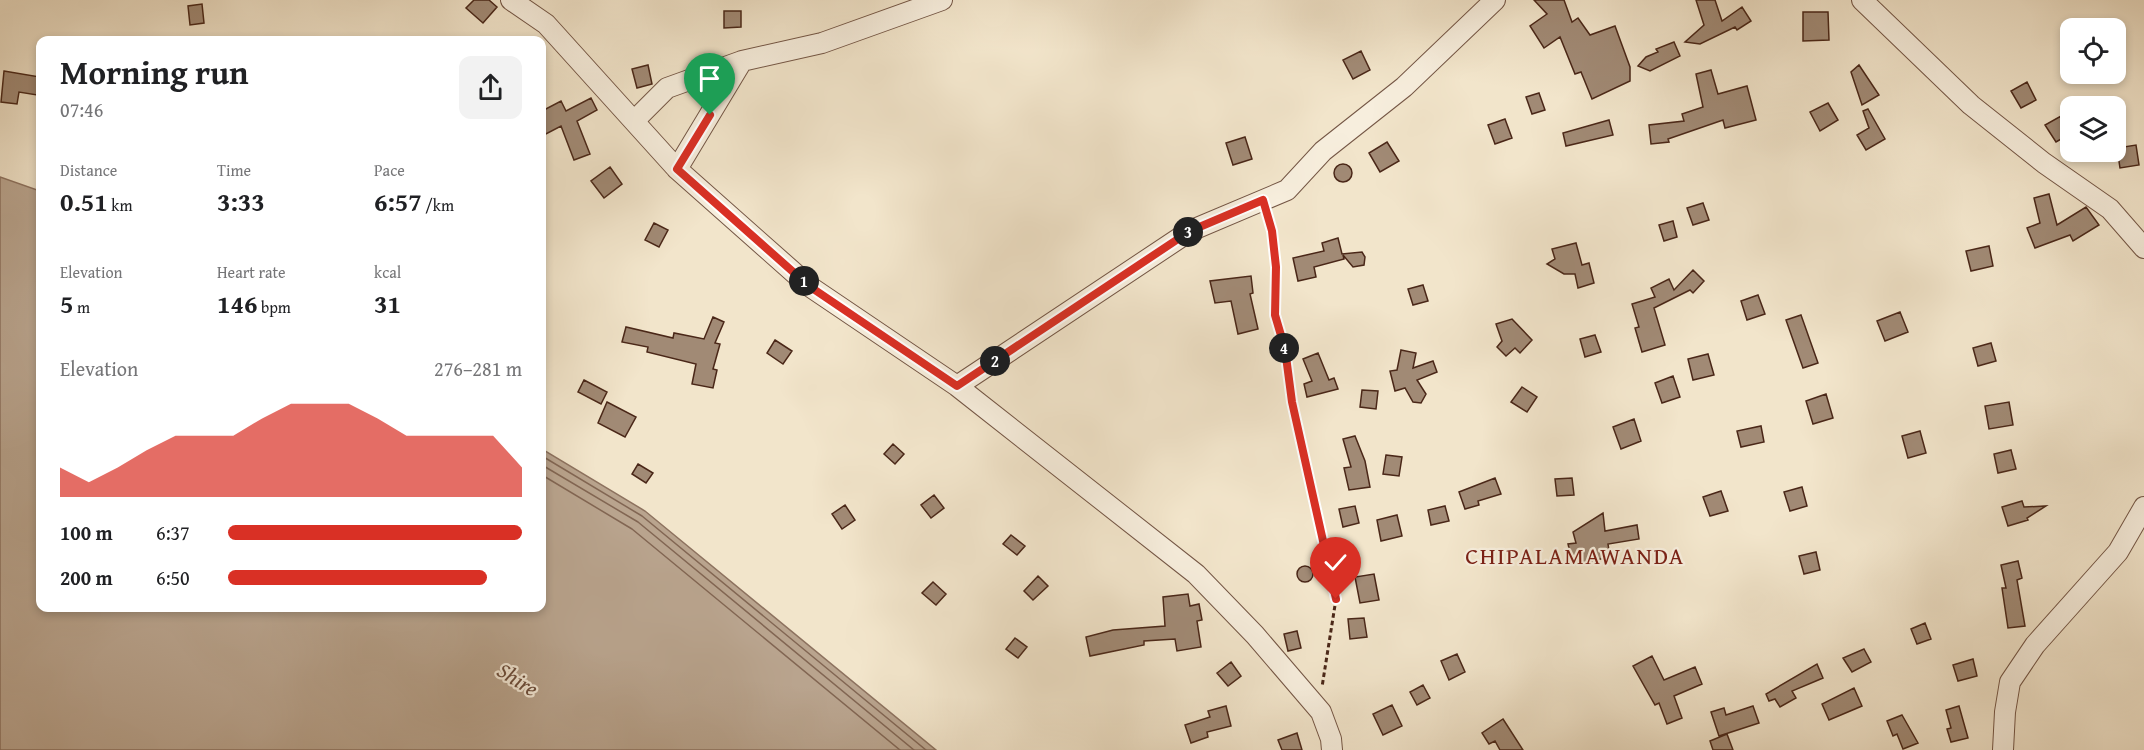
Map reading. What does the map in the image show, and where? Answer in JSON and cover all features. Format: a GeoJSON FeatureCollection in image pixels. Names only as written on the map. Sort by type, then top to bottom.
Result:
{"type":"FeatureCollection","features":[{"type":"Feature","properties":{"kind":"street"},"geometry":{"type":"LineString","coordinates":[[511,0],[546,24],[677,169],[809,286],[957,386],[1197,574],[1255,635],[1319,710],[1331,738],[1332,750]]}},
{"type":"Feature","properties":{"kind":"street"},"geometry":{"type":"LineString","coordinates":[[635,120],[667,87],[742,62],[822,43],[942,0]]}},
{"type":"Feature","properties":{"kind":"street"},"geometry":{"type":"LineString","coordinates":[[957,386],[1190,231],[1287,190],[1323,151],[1404,87],[1495,0]]}},
{"type":"Feature","properties":{"kind":"street"},"geometry":{"type":"LineString","coordinates":[[1862,0],[1971,105],[2044,163],[2110,209],[2144,248]]}},
{"type":"Feature","properties":{"kind":"street"},"geometry":{"type":"LineString","coordinates":[[677,169],[742,62]]}},
{"type":"Feature","properties":{"kind":"street"},"geometry":{"type":"LineString","coordinates":[[2003,750],[2004,711],[2010,682],[2035,645],[2118,552],[2144,507]]}},
{"type":"Feature","properties":{"kind":"path"},"geometry":{"type":"LineString","coordinates":[[1263,200],[1272,231],[1276,267],[1275,315],[1285,349],[1292,402],[1336,599],[1326,649],[1319,710]]}},
{"type":"Feature","properties":{"kind":"water","name":"Shire"},"geometry":{"type":"Polygon","coordinates":[[[0,177],[36,190],[36,612],[546,612],[546,451],[645,511],[936,750],[0,750],[0,177]]]}},
{"type":"Feature","properties":{"kind":"building"},"geometry":{"type":"Polygon","coordinates":[[[474,0],[489,0],[497,7],[483,23],[466,8],[474,0]]]}},
{"type":"Feature","properties":{"kind":"building"},"geometry":{"type":"Polygon","coordinates":[[[1534,0],[1564,0],[1572,22],[1578,18],[1590,35],[1615,26],[1630,67],[1630,81],[1592,99],[1581,72],[1575,74],[1560,37],[1544,48],[1530,26],[1547,14],[1534,0]]]}},
{"type":"Feature","properties":{"kind":"building"},"geometry":{"type":"Polygon","coordinates":[[[1696,0],[1715,0],[1722,21],[1742,7],[1751,21],[1737,30],[1735,27],[1700,44],[1685,42],[1704,25],[1696,0]]]}},
{"type":"Feature","properties":{"kind":"building"},"geometry":{"type":"Polygon","coordinates":[[[202,4],[204,23],[190,25],[188,6],[202,4]]]}},
{"type":"Feature","properties":{"kind":"building"},"geometry":{"type":"Polygon","coordinates":[[[724,11],[741,11],[741,27],[724,28],[724,11]]]}},
{"type":"Feature","properties":{"kind":"building"},"geometry":{"type":"Polygon","coordinates":[[[1803,12],[1828,12],[1829,40],[1803,41],[1803,12]]]}},
{"type":"Feature","properties":{"kind":"building"},"geometry":{"type":"Polygon","coordinates":[[[1674,42],[1680,56],[1650,71],[1638,66],[1646,57],[1658,52],[1656,49],[1674,42]]]}},
{"type":"Feature","properties":{"kind":"building"},"geometry":{"type":"Polygon","coordinates":[[[1361,51],[1370,70],[1353,79],[1343,60],[1361,51]]]}},
{"type":"Feature","properties":{"kind":"building"},"geometry":{"type":"Polygon","coordinates":[[[648,65],[652,84],[637,88],[632,69],[648,65]]]}},
{"type":"Feature","properties":{"kind":"building"},"geometry":{"type":"Polygon","coordinates":[[[1859,65],[1879,95],[1862,105],[1851,72],[1859,65]]]}},
{"type":"Feature","properties":{"kind":"building"},"geometry":{"type":"Polygon","coordinates":[[[1711,70],[1718,94],[1747,86],[1756,120],[1725,128],[1723,120],[1668,139],[1669,142],[1651,144],[1649,125],[1684,121],[1682,114],[1703,107],[1696,74],[1711,70]]]}},
{"type":"Feature","properties":{"kind":"building"},"geometry":{"type":"Polygon","coordinates":[[[4,71],[36,76],[36,95],[19,92],[17,104],[1,102],[4,71]]]}},
{"type":"Feature","properties":{"kind":"building"},"geometry":{"type":"Polygon","coordinates":[[[2027,82],[2036,100],[2021,108],[2011,91],[2027,82]]]}},
{"type":"Feature","properties":{"kind":"building"},"geometry":{"type":"Polygon","coordinates":[[[1539,93],[1545,110],[1532,114],[1526,97],[1539,93]]]}},
{"type":"Feature","properties":{"kind":"building"},"geometry":{"type":"Polygon","coordinates":[[[591,98],[597,110],[577,121],[590,154],[574,160],[561,126],[546,134],[546,109],[561,101],[566,111],[591,98]]]}},
{"type":"Feature","properties":{"kind":"building"},"geometry":{"type":"Polygon","coordinates":[[[1828,103],[1838,120],[1820,131],[1810,112],[1828,103]]]}},
{"type":"Feature","properties":{"kind":"building"},"geometry":{"type":"Polygon","coordinates":[[[1868,109],[1885,139],[1866,150],[1857,135],[1869,128],[1863,111],[1868,109]]]}},
{"type":"Feature","properties":{"kind":"building"},"geometry":{"type":"Polygon","coordinates":[[[2060,117],[2060,140],[2056,142],[2045,125],[2060,117]]]}},
{"type":"Feature","properties":{"kind":"building"},"geometry":{"type":"Polygon","coordinates":[[[1505,119],[1512,138],[1495,144],[1488,125],[1505,119]]]}},
{"type":"Feature","properties":{"kind":"building"},"geometry":{"type":"Polygon","coordinates":[[[1609,120],[1613,135],[1566,146],[1563,133],[1609,120]]]}},
{"type":"Feature","properties":{"kind":"building"},"geometry":{"type":"Polygon","coordinates":[[[1245,137],[1252,159],[1233,165],[1226,143],[1245,137]]]}},
{"type":"Feature","properties":{"kind":"building"},"geometry":{"type":"Polygon","coordinates":[[[1387,142],[1399,161],[1380,172],[1369,153],[1387,142]]]}},
{"type":"Feature","properties":{"kind":"building"},"geometry":{"type":"Polygon","coordinates":[[[2136,145],[2139,165],[2120,168],[2119,162],[2126,162],[2126,147],[2136,145]]]}},
{"type":"Feature","properties":{"kind":"building"},"geometry":{"type":"Polygon","coordinates":[[[1343,164],[1349,167],[1352,173],[1349,179],[1343,182],[1337,179],[1334,173],[1337,167],[1343,164]]]}},
{"type":"Feature","properties":{"kind":"building"},"geometry":{"type":"Polygon","coordinates":[[[610,167],[622,184],[604,198],[591,181],[610,167]]]}},
{"type":"Feature","properties":{"kind":"building"},"geometry":{"type":"Polygon","coordinates":[[[2049,194],[2057,225],[2086,207],[2099,225],[2073,241],[2070,235],[2035,248],[2027,228],[2040,223],[2034,198],[2049,194]]]}},
{"type":"Feature","properties":{"kind":"building"},"geometry":{"type":"Polygon","coordinates":[[[1703,203],[1709,220],[1693,225],[1687,208],[1703,203]]]}},
{"type":"Feature","properties":{"kind":"building"},"geometry":{"type":"Polygon","coordinates":[[[1673,221],[1677,237],[1664,241],[1659,225],[1673,221]]]}},
{"type":"Feature","properties":{"kind":"building"},"geometry":{"type":"Polygon","coordinates":[[[654,223],[668,230],[659,247],[645,240],[654,223]]]}},
{"type":"Feature","properties":{"kind":"building"},"geometry":{"type":"Polygon","coordinates":[[[1338,238],[1342,254],[1362,252],[1365,257],[1364,265],[1353,267],[1343,255],[1344,259],[1314,267],[1316,277],[1298,281],[1293,258],[1324,251],[1322,243],[1338,238]]]}},
{"type":"Feature","properties":{"kind":"building"},"geometry":{"type":"Polygon","coordinates":[[[1576,243],[1582,265],[1589,263],[1594,283],[1578,288],[1575,274],[1564,274],[1547,264],[1555,259],[1552,249],[1576,243]]]}},
{"type":"Feature","properties":{"kind":"building"},"geometry":{"type":"Polygon","coordinates":[[[1989,246],[1993,266],[1971,271],[1966,251],[1989,246]]]}},
{"type":"Feature","properties":{"kind":"building"},"geometry":{"type":"Polygon","coordinates":[[[1693,270],[1704,281],[1693,293],[1690,290],[1654,308],[1665,345],[1642,352],[1635,328],[1639,327],[1632,304],[1655,297],[1651,288],[1669,279],[1674,290],[1693,270]]]}},
{"type":"Feature","properties":{"kind":"building"},"geometry":{"type":"Polygon","coordinates":[[[1251,276],[1253,293],[1250,294],[1258,329],[1238,334],[1231,301],[1215,303],[1210,281],[1251,276]]]}},
{"type":"Feature","properties":{"kind":"building"},"geometry":{"type":"Polygon","coordinates":[[[1423,285],[1428,301],[1413,305],[1408,289],[1423,285]]]}},
{"type":"Feature","properties":{"kind":"building"},"geometry":{"type":"Polygon","coordinates":[[[1758,295],[1765,314],[1747,320],[1741,301],[1758,295]]]}},
{"type":"Feature","properties":{"kind":"building"},"geometry":{"type":"Polygon","coordinates":[[[1900,312],[1908,332],[1885,341],[1877,321],[1900,312]]]}},
{"type":"Feature","properties":{"kind":"building"},"geometry":{"type":"Polygon","coordinates":[[[1801,315],[1818,363],[1803,368],[1786,320],[1801,315]]]}},
{"type":"Feature","properties":{"kind":"building"},"geometry":{"type":"Polygon","coordinates":[[[713,317],[724,322],[715,343],[720,344],[713,369],[717,370],[713,388],[692,384],[696,364],[647,352],[648,347],[622,342],[626,327],[673,338],[674,333],[704,339],[713,317]]]}},
{"type":"Feature","properties":{"kind":"building"},"geometry":{"type":"Polygon","coordinates":[[[1512,319],[1532,340],[1520,353],[1515,348],[1506,356],[1497,347],[1502,341],[1496,324],[1512,319]]]}},
{"type":"Feature","properties":{"kind":"building"},"geometry":{"type":"Polygon","coordinates":[[[1595,335],[1601,352],[1585,357],[1580,339],[1595,335]]]}},
{"type":"Feature","properties":{"kind":"building"},"geometry":{"type":"Polygon","coordinates":[[[775,340],[792,351],[783,364],[767,353],[775,340]]]}},
{"type":"Feature","properties":{"kind":"building"},"geometry":{"type":"Polygon","coordinates":[[[1991,343],[1996,361],[1978,366],[1973,348],[1991,343]]]}},
{"type":"Feature","properties":{"kind":"building"},"geometry":{"type":"Polygon","coordinates":[[[1401,350],[1416,353],[1413,368],[1433,361],[1437,372],[1417,380],[1426,394],[1421,403],[1413,402],[1405,388],[1395,391],[1390,371],[1397,370],[1401,350]]]}},
{"type":"Feature","properties":{"kind":"building"},"geometry":{"type":"Polygon","coordinates":[[[1318,353],[1329,380],[1334,378],[1338,389],[1307,397],[1304,384],[1312,381],[1303,359],[1318,353]]]}},
{"type":"Feature","properties":{"kind":"building"},"geometry":{"type":"Polygon","coordinates":[[[1708,354],[1714,375],[1693,380],[1688,359],[1708,354]]]}},
{"type":"Feature","properties":{"kind":"building"},"geometry":{"type":"Polygon","coordinates":[[[1673,376],[1680,397],[1662,403],[1655,383],[1673,376]]]}},
{"type":"Feature","properties":{"kind":"building"},"geometry":{"type":"Polygon","coordinates":[[[584,380],[607,392],[601,404],[578,392],[584,380]]]}},
{"type":"Feature","properties":{"kind":"building"},"geometry":{"type":"Polygon","coordinates":[[[1522,387],[1537,397],[1527,412],[1511,402],[1522,387]]]}},
{"type":"Feature","properties":{"kind":"building"},"geometry":{"type":"Polygon","coordinates":[[[1362,390],[1378,391],[1376,409],[1360,407],[1362,390]]]}},
{"type":"Feature","properties":{"kind":"building"},"geometry":{"type":"Polygon","coordinates":[[[1826,394],[1833,418],[1813,424],[1806,401],[1826,394]]]}},
{"type":"Feature","properties":{"kind":"building"},"geometry":{"type":"Polygon","coordinates":[[[607,402],[636,417],[625,437],[598,423],[607,402]]]}},
{"type":"Feature","properties":{"kind":"building"},"geometry":{"type":"Polygon","coordinates":[[[2009,402],[2013,425],[1989,429],[1985,406],[2009,402]]]}},
{"type":"Feature","properties":{"kind":"building"},"geometry":{"type":"Polygon","coordinates":[[[1634,419],[1641,441],[1621,449],[1613,427],[1634,419]]]}},
{"type":"Feature","properties":{"kind":"building"},"geometry":{"type":"Polygon","coordinates":[[[1761,426],[1764,442],[1741,447],[1737,431],[1761,426]]]}},
{"type":"Feature","properties":{"kind":"building"},"geometry":{"type":"Polygon","coordinates":[[[1920,431],[1926,453],[1908,458],[1902,436],[1920,431]]]}},
{"type":"Feature","properties":{"kind":"building"},"geometry":{"type":"Polygon","coordinates":[[[1355,436],[1365,461],[1370,487],[1349,490],[1344,468],[1351,467],[1343,439],[1355,436]]]}},
{"type":"Feature","properties":{"kind":"building"},"geometry":{"type":"Polygon","coordinates":[[[893,444],[904,454],[895,464],[884,454],[893,444]]]}},
{"type":"Feature","properties":{"kind":"building"},"geometry":{"type":"Polygon","coordinates":[[[2011,450],[2016,469],[1998,473],[1994,454],[2011,450]]]}},
{"type":"Feature","properties":{"kind":"building"},"geometry":{"type":"Polygon","coordinates":[[[1386,455],[1402,457],[1399,476],[1383,474],[1386,455]]]}},
{"type":"Feature","properties":{"kind":"building"},"geometry":{"type":"Polygon","coordinates":[[[638,464],[653,473],[646,483],[632,474],[638,464]]]}},
{"type":"Feature","properties":{"kind":"building"},"geometry":{"type":"Polygon","coordinates":[[[1495,478],[1501,494],[1478,501],[1479,505],[1465,509],[1459,492],[1495,478]]]}},
{"type":"Feature","properties":{"kind":"building"},"geometry":{"type":"Polygon","coordinates":[[[1572,478],[1574,495],[1557,496],[1555,479],[1572,478]]]}},
{"type":"Feature","properties":{"kind":"building"},"geometry":{"type":"Polygon","coordinates":[[[1802,487],[1807,506],[1790,511],[1784,492],[1802,487]]]}},
{"type":"Feature","properties":{"kind":"building"},"geometry":{"type":"Polygon","coordinates":[[[1721,491],[1728,511],[1710,516],[1703,497],[1721,491]]]}},
{"type":"Feature","properties":{"kind":"building"},"geometry":{"type":"Polygon","coordinates":[[[934,495],[944,508],[931,518],[921,505],[934,495]]]}},
{"type":"Feature","properties":{"kind":"building"},"geometry":{"type":"Polygon","coordinates":[[[2022,501],[2024,507],[2046,506],[2027,518],[2028,520],[2008,526],[2002,507],[2022,501]]]}},
{"type":"Feature","properties":{"kind":"building"},"geometry":{"type":"Polygon","coordinates":[[[845,505],[855,520],[842,529],[832,514],[845,505]]]}},
{"type":"Feature","properties":{"kind":"building"},"geometry":{"type":"Polygon","coordinates":[[[1355,506],[1359,523],[1343,527],[1339,509],[1355,506]]]}},
{"type":"Feature","properties":{"kind":"building"},"geometry":{"type":"Polygon","coordinates":[[[1445,506],[1449,521],[1431,525],[1428,510],[1445,506]]]}},
{"type":"Feature","properties":{"kind":"building"},"geometry":{"type":"Polygon","coordinates":[[[1603,513],[1605,531],[1637,525],[1639,539],[1608,544],[1610,557],[1573,565],[1568,544],[1576,543],[1573,532],[1603,513]]]}},
{"type":"Feature","properties":{"kind":"building"},"geometry":{"type":"Polygon","coordinates":[[[1397,515],[1402,536],[1381,541],[1377,520],[1397,515]]]}},
{"type":"Feature","properties":{"kind":"building"},"geometry":{"type":"Polygon","coordinates":[[[1011,535],[1025,546],[1017,555],[1003,544],[1011,535]]]}},
{"type":"Feature","properties":{"kind":"building"},"geometry":{"type":"Polygon","coordinates":[[[1816,552],[1820,570],[1804,574],[1799,556],[1816,552]]]}},
{"type":"Feature","properties":{"kind":"building"},"geometry":{"type":"Polygon","coordinates":[[[2018,561],[2022,578],[2017,580],[2025,626],[2008,628],[2002,588],[2006,588],[2001,565],[2018,561]]]}},
{"type":"Feature","properties":{"kind":"building"},"geometry":{"type":"Polygon","coordinates":[[[1302,566],[1308,566],[1313,574],[1311,580],[1302,582],[1297,577],[1297,571],[1302,566]]]}},
{"type":"Feature","properties":{"kind":"building"},"geometry":{"type":"Polygon","coordinates":[[[1374,574],[1379,600],[1360,603],[1355,577],[1374,574]]]}},
{"type":"Feature","properties":{"kind":"building"},"geometry":{"type":"Polygon","coordinates":[[[1038,576],[1048,586],[1033,600],[1024,591],[1038,576]]]}},
{"type":"Feature","properties":{"kind":"building"},"geometry":{"type":"Polygon","coordinates":[[[933,582],[946,594],[936,605],[922,593],[933,582]]]}},
{"type":"Feature","properties":{"kind":"building"},"geometry":{"type":"Polygon","coordinates":[[[1188,594],[1190,606],[1199,604],[1202,620],[1197,621],[1201,647],[1177,651],[1175,639],[1144,641],[1144,645],[1090,656],[1086,637],[1113,630],[1165,626],[1163,597],[1188,594]]]}},
{"type":"Feature","properties":{"kind":"building"},"geometry":{"type":"Polygon","coordinates":[[[1364,618],[1367,637],[1350,639],[1348,619],[1364,618]]]}},
{"type":"Feature","properties":{"kind":"building"},"geometry":{"type":"Polygon","coordinates":[[[1925,623],[1931,639],[1917,644],[1911,629],[1925,623]]]}},
{"type":"Feature","properties":{"kind":"building"},"geometry":{"type":"Polygon","coordinates":[[[1297,631],[1301,648],[1288,651],[1284,634],[1297,631]]]}},
{"type":"Feature","properties":{"kind":"building"},"geometry":{"type":"Polygon","coordinates":[[[1015,638],[1027,647],[1018,658],[1006,649],[1015,638]]]}},
{"type":"Feature","properties":{"kind":"building"},"geometry":{"type":"Polygon","coordinates":[[[1864,649],[1871,662],[1852,672],[1843,658],[1864,649]]]}},
{"type":"Feature","properties":{"kind":"building"},"geometry":{"type":"Polygon","coordinates":[[[1457,654],[1465,672],[1449,680],[1441,661],[1457,654]]]}},
{"type":"Feature","properties":{"kind":"building"},"geometry":{"type":"Polygon","coordinates":[[[1652,656],[1664,680],[1695,667],[1702,684],[1674,696],[1682,718],[1667,724],[1659,703],[1655,705],[1633,666],[1652,656]]]}},
{"type":"Feature","properties":{"kind":"building"},"geometry":{"type":"Polygon","coordinates":[[[1973,659],[1977,676],[1958,681],[1953,665],[1973,659]]]}},
{"type":"Feature","properties":{"kind":"building"},"geometry":{"type":"Polygon","coordinates":[[[1231,662],[1241,676],[1228,686],[1217,673],[1231,662]]]}},
{"type":"Feature","properties":{"kind":"building"},"geometry":{"type":"Polygon","coordinates":[[[1817,664],[1823,678],[1792,691],[1796,698],[1780,707],[1775,699],[1769,701],[1766,694],[1817,664]]]}},
{"type":"Feature","properties":{"kind":"building"},"geometry":{"type":"Polygon","coordinates":[[[1423,685],[1430,698],[1417,705],[1410,692],[1423,685]]]}},
{"type":"Feature","properties":{"kind":"building"},"geometry":{"type":"Polygon","coordinates":[[[1854,688],[1862,706],[1829,720],[1822,704],[1854,688]]]}},
{"type":"Feature","properties":{"kind":"building"},"geometry":{"type":"Polygon","coordinates":[[[1392,705],[1402,726],[1383,735],[1373,714],[1392,705]]]}},
{"type":"Feature","properties":{"kind":"building"},"geometry":{"type":"Polygon","coordinates":[[[1226,706],[1231,726],[1207,732],[1208,737],[1191,743],[1185,725],[1210,717],[1208,711],[1226,706]]]}},
{"type":"Feature","properties":{"kind":"building"},"geometry":{"type":"Polygon","coordinates":[[[1753,706],[1759,723],[1719,736],[1711,712],[1724,708],[1726,715],[1753,706]]]}},
{"type":"Feature","properties":{"kind":"building"},"geometry":{"type":"Polygon","coordinates":[[[1959,706],[1968,738],[1951,742],[1947,729],[1951,728],[1946,710],[1959,706]]]}},
{"type":"Feature","properties":{"kind":"building"},"geometry":{"type":"Polygon","coordinates":[[[1902,715],[1918,743],[1903,749],[1897,734],[1893,736],[1887,721],[1902,715]]]}},
{"type":"Feature","properties":{"kind":"building"},"geometry":{"type":"Polygon","coordinates":[[[1503,719],[1523,750],[1500,750],[1495,741],[1489,744],[1482,733],[1503,719]]]}},
{"type":"Feature","properties":{"kind":"building"},"geometry":{"type":"Polygon","coordinates":[[[1297,733],[1302,750],[1282,750],[1278,740],[1297,733]]]}},
{"type":"Feature","properties":{"kind":"building"},"geometry":{"type":"Polygon","coordinates":[[[1727,734],[1733,750],[1713,750],[1710,741],[1727,734]]]}},
{"type":"Feature","properties":{"kind":"district","name":"CHIPALAMAWANDA"},"geometry":{"type":"Point","coordinates":[1575,555]}},
{"type":"Feature","properties":{"kind":"route"},"geometry":{"type":"LineString","coordinates":[[710,115],[677,169],[809,286],[957,386],[1190,231],[1263,200],[1272,231],[1276,267],[1275,315],[1285,349],[1292,402],[1336,599]]}}]}
